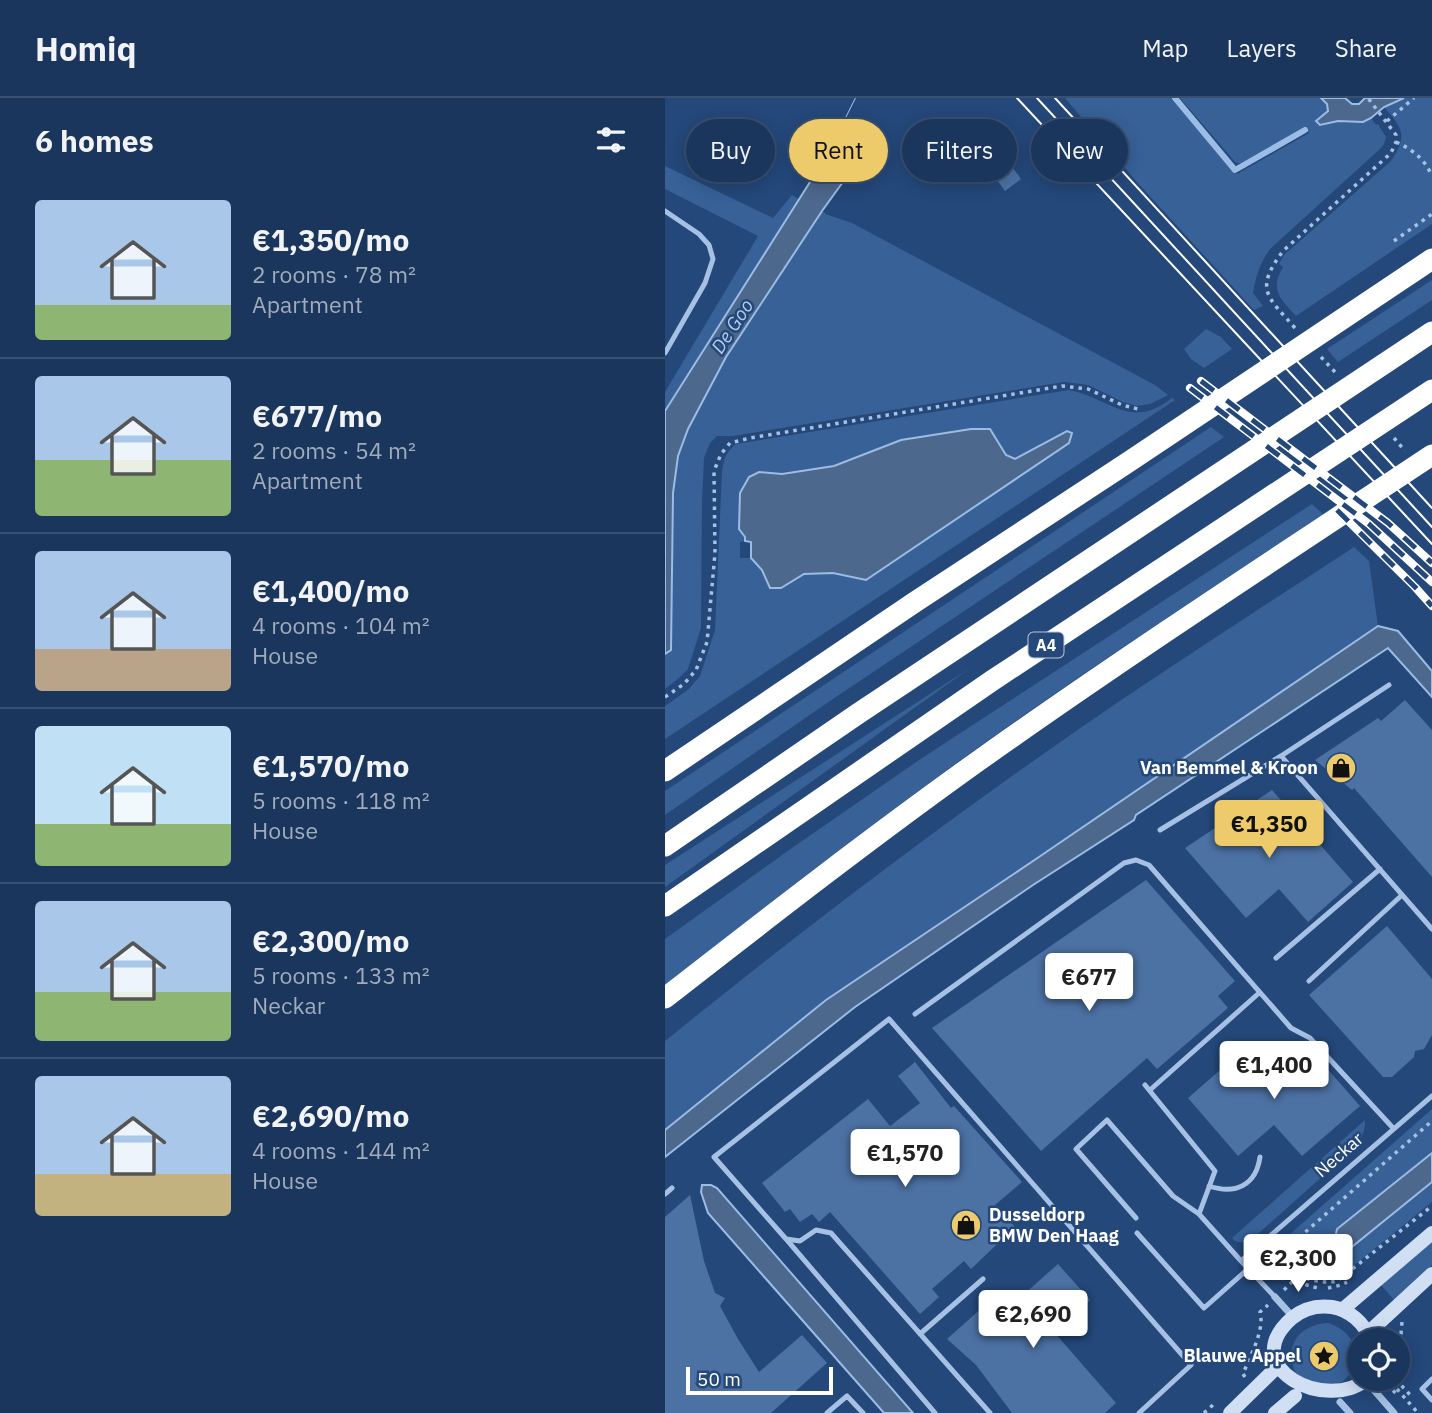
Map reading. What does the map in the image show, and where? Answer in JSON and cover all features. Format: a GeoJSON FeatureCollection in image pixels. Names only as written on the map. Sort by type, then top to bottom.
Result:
{"type":"FeatureCollection","features":[{"type":"Feature","properties":{"kind":"highway"},"geometry":{"type":"LineString","coordinates":[[665,771],[893,616],[1429,261]]}},
{"type":"Feature","properties":{"kind":"highway"},"geometry":{"type":"LineString","coordinates":[[665,846],[859,713],[1432,332]]}},
{"type":"Feature","properties":{"kind":"highway","name":"A4"},"geometry":{"type":"LineString","coordinates":[[665,906],[993,680],[1432,390]]}},
{"type":"Feature","properties":{"kind":"highway"},"geometry":{"type":"LineString","coordinates":[[665,998],[809,886],[980,760],[1098,677],[1432,455]]}},
{"type":"Feature","properties":{"kind":"main road"},"geometry":{"type":"LineString","coordinates":[[1342,1310],[1432,1233]]}},
{"type":"Feature","properties":{"kind":"main road"},"geometry":{"type":"LineString","coordinates":[[1378,1328],[1432,1275]]}},
{"type":"Feature","properties":{"kind":"main road"},"geometry":{"type":"LineString","coordinates":[[1275,1413],[1300,1398],[1286,1388],[1280,1379],[1274,1359],[1281,1331],[1293,1317],[1308,1309],[1334,1307],[1357,1319],[1363,1328]]}},
{"type":"Feature","properties":{"kind":"main road"},"geometry":{"type":"LineString","coordinates":[[1230,1413],[1276,1368]]}},
{"type":"Feature","properties":{"kind":"main road"},"geometry":{"type":"LineString","coordinates":[[1339,1407],[1358,1391]]}},
{"type":"Feature","properties":{"kind":"street"},"geometry":{"type":"LineString","coordinates":[[1275,1297],[1293,1317]]}},
{"type":"Feature","properties":{"kind":"street"},"geometry":{"type":"LineString","coordinates":[[1376,1391],[1395,1413]]}},
{"type":"Feature","properties":{"kind":"lane"},"geometry":{"type":"LineString","coordinates":[[665,211],[699,234],[709,245],[713,259],[705,283],[665,353]]}},
{"type":"Feature","properties":{"kind":"lane"},"geometry":{"type":"LineString","coordinates":[[1160,831],[1282,756],[1389,685]]}},
{"type":"Feature","properties":{"kind":"lane"},"geometry":{"type":"LineString","coordinates":[[1282,756],[1432,929]]}},
{"type":"Feature","properties":{"kind":"lane"},"geometry":{"type":"LineString","coordinates":[[915,1014],[1124,863],[1136,860],[1149,865],[1291,1028],[1310,1038],[1394,1129]]}},
{"type":"Feature","properties":{"kind":"lane"},"geometry":{"type":"LineString","coordinates":[[1276,958],[1380,869]]}},
{"type":"Feature","properties":{"kind":"lane"},"geometry":{"type":"LineString","coordinates":[[1309,981],[1402,895]]}},
{"type":"Feature","properties":{"kind":"lane"},"geometry":{"type":"LineString","coordinates":[[1150,1090],[1259,993]]}},
{"type":"Feature","properties":{"kind":"lane"},"geometry":{"type":"LineString","coordinates":[[935,1413],[715,1157],[890,1019],[1191,1365],[1139,1413]]}},
{"type":"Feature","properties":{"kind":"lane"},"geometry":{"type":"LineString","coordinates":[[1145,1084],[1215,1171],[1199,1214]]}},
{"type":"Feature","properties":{"kind":"lane","name":"Neckar"},"geometry":{"type":"LineString","coordinates":[[1241,1261],[1432,1096]]}},
{"type":"Feature","properties":{"kind":"lane"},"geometry":{"type":"LineString","coordinates":[[1136,1218],[1076,1149],[1107,1120],[1174,1196],[1199,1214],[1275,1297]]}},
{"type":"Feature","properties":{"kind":"lane"},"geometry":{"type":"LineString","coordinates":[[1209,1186],[1234,1190],[1244,1185],[1254,1177],[1260,1157]]}},
{"type":"Feature","properties":{"kind":"lane"},"geometry":{"type":"LineString","coordinates":[[665,1194],[672,1188]]}},
{"type":"Feature","properties":{"kind":"lane"},"geometry":{"type":"LineString","coordinates":[[786,1239],[800,1241],[816,1230],[831,1233],[990,1413]]}},
{"type":"Feature","properties":{"kind":"lane"},"geometry":{"type":"LineString","coordinates":[[1137,1233],[1204,1308],[1249,1268]]}},
{"type":"Feature","properties":{"kind":"lane"},"geometry":{"type":"LineString","coordinates":[[920,1334],[983,1279]]}},
{"type":"Feature","properties":{"kind":"lane"},"geometry":{"type":"LineString","coordinates":[[1432,1379],[1422,1389],[1432,1400]]}},
{"type":"Feature","properties":{"kind":"lane"},"geometry":{"type":"LineString","coordinates":[[827,1413],[847,1395],[863,1413]]}},
{"type":"Feature","properties":{"kind":"path"},"geometry":{"type":"LineString","coordinates":[[1271,301],[1266,292],[1267,276],[1283,251],[1391,153],[1396,135],[1368,98]]}},
{"type":"Feature","properties":{"kind":"path"},"geometry":{"type":"LineString","coordinates":[[1387,121],[1414,98]]}},
{"type":"Feature","properties":{"kind":"path"},"geometry":{"type":"LineString","coordinates":[[1396,142],[1412,150],[1427,164],[1432,176]]}},
{"type":"Feature","properties":{"kind":"path"},"geometry":{"type":"LineString","coordinates":[[1394,241],[1432,214]]}},
{"type":"Feature","properties":{"kind":"path"},"geometry":{"type":"LineString","coordinates":[[665,696],[684,684],[697,670],[707,642],[715,553],[715,471],[721,454],[730,443],[1062,386],[1088,389],[1122,405],[1138,409]]}},
{"type":"Feature","properties":{"kind":"path"},"geometry":{"type":"LineString","coordinates":[[1432,1121],[1294,1242],[1289,1262],[1298,1276],[1318,1282],[1337,1281],[1432,1206]]}},
{"type":"Feature","properties":{"kind":"path"},"geometry":{"type":"LineString","coordinates":[[1266,1239],[1293,1281],[1298,1276]]}},
{"type":"Feature","properties":{"kind":"path"},"geometry":{"type":"LineString","coordinates":[[1399,1391],[1418,1413]]}},
{"type":"Feature","properties":{"kind":"shaded area"},"geometry":{"type":"Polygon","coordinates":[[[1065,98],[1171,98],[1237,174],[1309,133],[1306,127],[1241,163],[1236,163],[1180,98],[1321,98],[1327,104],[1328,111],[1317,120],[1363,122],[1371,118],[1386,137],[1380,149],[1270,249],[1259,270],[1253,293],[1263,306],[1254,310],[1128,172],[1128,119],[1083,119],[1065,98]]]}},
{"type":"Feature","properties":{"kind":"shaded area"},"geometry":{"type":"Polygon","coordinates":[[[1404,98],[1432,98],[1432,224],[1296,316],[1277,288],[1283,267],[1279,264],[1284,255],[1391,161],[1400,145],[1401,132],[1384,107],[1404,98]]]}},
{"type":"Feature","properties":{"kind":"shaded area"},"geometry":{"type":"Polygon","coordinates":[[[665,166],[686,176],[686,182],[698,182],[773,218],[792,195],[800,200],[665,411],[665,392],[758,236],[665,189],[665,166]]]}},
{"type":"Feature","properties":{"kind":"shaded area"},"geometry":{"type":"Polygon","coordinates":[[[822,211],[852,223],[1155,385],[1168,395],[1150,404],[1137,406],[1088,385],[1064,382],[733,436],[717,436],[710,443],[704,458],[701,628],[688,669],[665,689],[665,654],[671,650],[673,493],[678,456],[688,429],[726,357],[822,211]]]}},
{"type":"Feature","properties":{"kind":"shaded area"},"geometry":{"type":"Polygon","coordinates":[[[1432,280],[1432,300],[1338,362],[1327,349],[1432,280]]]}},
{"type":"Feature","properties":{"kind":"shaded area"},"geometry":{"type":"Polygon","coordinates":[[[1206,329],[1221,337],[1232,349],[1204,368],[1191,359],[1184,349],[1206,329]]]}},
{"type":"Feature","properties":{"kind":"shaded area"},"geometry":{"type":"Polygon","coordinates":[[[1069,390],[1132,412],[1144,412],[1172,398],[1175,400],[665,739],[665,706],[689,689],[700,676],[715,630],[722,471],[726,456],[736,444],[1069,390]],[[990,429],[901,440],[834,466],[782,474],[759,472],[745,541],[740,542],[740,558],[751,558],[762,570],[766,581],[781,588],[804,574],[833,573],[866,580],[1069,443],[1072,433],[1067,431],[1015,460],[1006,455],[990,429]]]}},
{"type":"Feature","properties":{"kind":"shaded area"},"geometry":{"type":"Polygon","coordinates":[[[1211,427],[1224,437],[665,815],[665,791],[1211,427]]]}},
{"type":"Feature","properties":{"kind":"shaded area"},"geometry":{"type":"Polygon","coordinates":[[[1312,504],[1323,514],[952,766],[807,875],[665,987],[665,939],[922,758],[1312,504]]]}},
{"type":"Feature","properties":{"kind":"shaded area"},"geometry":{"type":"Polygon","coordinates":[[[1354,547],[1369,561],[1378,626],[826,999],[665,1130],[665,1041],[867,882],[1023,768],[1145,684],[1354,547]]]}},
{"type":"Feature","properties":{"kind":"shaded area"},"geometry":{"type":"Polygon","coordinates":[[[970,668],[665,887],[665,865],[970,668]]]}},
{"type":"Feature","properties":{"kind":"shaded area"},"geometry":{"type":"Polygon","coordinates":[[[1432,1109],[1432,1153],[1337,1229],[1432,1182],[1432,1202],[1341,1276],[1316,1279],[1300,1275],[1281,1242],[1432,1109]]]}},
{"type":"Feature","properties":{"kind":"shaded area"},"geometry":{"type":"Polygon","coordinates":[[[1365,1120],[1362,1136],[1353,1149],[1250,1241],[1238,1242],[1232,1238],[1365,1120]]]}},
{"type":"Feature","properties":{"kind":"shaded area"},"geometry":{"type":"Polygon","coordinates":[[[1432,1241],[1432,1265],[1394,1300],[1381,1285],[1432,1241]]]}},
{"type":"Feature","properties":{"kind":"shaded area"},"geometry":{"type":"Polygon","coordinates":[[[1320,1324],[1337,1326],[1347,1334],[1347,1377],[1338,1385],[1319,1384],[1298,1376],[1293,1366],[1292,1353],[1296,1339],[1306,1329],[1320,1324]]]}},
{"type":"Feature","properties":{"kind":"water"},"geometry":{"type":"Polygon","coordinates":[[[856,98],[889,98],[878,119],[846,119],[856,98]]]}},
{"type":"Feature","properties":{"kind":"water"},"geometry":{"type":"Polygon","coordinates":[[[1321,98],[1345,98],[1352,104],[1359,104],[1365,98],[1404,98],[1384,107],[1363,122],[1338,121],[1320,125],[1316,121],[1328,111],[1327,104],[1321,98]]]}},
{"type":"Feature","properties":{"kind":"water","name":"De Goo"},"geometry":{"type":"Polygon","coordinates":[[[810,182],[843,182],[726,357],[688,429],[678,456],[673,493],[671,650],[665,654],[665,411],[810,182]]]}},
{"type":"Feature","properties":{"kind":"water"},"geometry":{"type":"Polygon","coordinates":[[[971,429],[990,429],[1006,455],[1015,459],[1067,431],[1072,433],[1069,443],[866,580],[833,573],[804,574],[781,588],[770,588],[762,570],[751,558],[751,542],[745,541],[739,529],[740,493],[749,477],[759,472],[782,474],[834,466],[901,440],[971,429]]]}},
{"type":"Feature","properties":{"kind":"water"},"geometry":{"type":"Polygon","coordinates":[[[1378,626],[1398,631],[1432,671],[1432,697],[1388,648],[1136,815],[1134,820],[1033,885],[855,1007],[665,1157],[665,1130],[826,1000],[1378,626]]]}},
{"type":"Feature","properties":{"kind":"water"},"geometry":{"type":"Polygon","coordinates":[[[1432,1153],[1432,1182],[1348,1250],[1339,1244],[1337,1229],[1432,1153]]]}},
{"type":"Feature","properties":{"kind":"water"},"geometry":{"type":"Polygon","coordinates":[[[702,1185],[717,1188],[913,1413],[884,1413],[708,1213],[701,1192],[702,1185]]]}},
{"type":"Feature","properties":{"kind":"pier"},"geometry":{"type":"Polygon","coordinates":[[[856,98],[892,98],[882,119],[846,119],[856,98]]]}},
{"type":"Feature","properties":{"kind":"building"},"geometry":{"type":"Polygon","coordinates":[[[999,182],[1017,182],[1005,191],[999,182]]]}},
{"type":"Feature","properties":{"kind":"building"},"geometry":{"type":"Polygon","coordinates":[[[1405,700],[1432,730],[1432,877],[1354,788],[1352,790],[1315,760],[1378,718],[1381,721],[1405,700]]]}},
{"type":"Feature","properties":{"kind":"building"},"geometry":{"type":"Polygon","coordinates":[[[1272,790],[1353,882],[1308,922],[1279,889],[1246,918],[1185,848],[1272,790]]]}},
{"type":"Feature","properties":{"kind":"building"},"geometry":{"type":"Polygon","coordinates":[[[1146,880],[1235,981],[1218,996],[1228,1008],[1157,1069],[1147,1058],[1041,1151],[932,1028],[1146,880]]]}},
{"type":"Feature","properties":{"kind":"building"},"geometry":{"type":"Polygon","coordinates":[[[1387,926],[1432,979],[1432,1035],[1424,1049],[1415,1051],[1414,1057],[1392,1077],[1383,1077],[1309,995],[1387,926]]]}},
{"type":"Feature","properties":{"kind":"building"},"geometry":{"type":"Polygon","coordinates":[[[1250,1044],[1277,1076],[1309,1048],[1360,1106],[1302,1156],[1274,1125],[1238,1156],[1188,1098],[1250,1044]]]}},
{"type":"Feature","properties":{"kind":"building"},"geometry":{"type":"Polygon","coordinates":[[[915,1062],[951,1108],[954,1106],[1022,1182],[995,1205],[1015,1227],[971,1269],[964,1261],[932,1289],[939,1297],[920,1314],[830,1212],[819,1222],[812,1214],[800,1222],[790,1209],[785,1212],[762,1183],[868,1099],[890,1126],[920,1103],[898,1076],[915,1062]]]}},
{"type":"Feature","properties":{"kind":"building"},"geometry":{"type":"Polygon","coordinates":[[[690,1195],[704,1261],[715,1293],[725,1298],[720,1306],[759,1372],[802,1335],[827,1363],[771,1413],[665,1413],[665,1217],[690,1195]]]}},
{"type":"Feature","properties":{"kind":"building"},"geometry":{"type":"Polygon","coordinates":[[[1058,1264],[1090,1300],[1054,1332],[1116,1403],[1105,1413],[1012,1413],[976,1365],[947,1339],[1002,1290],[1014,1303],[1058,1264]]]}},
{"type":"Feature","properties":{"kind":"waterway"},"geometry":{"type":"LineString","coordinates":[[1175,98],[1235,170],[1305,130]]}},
{"type":"Feature","properties":{"kind":"tram line"},"geometry":{"type":"LineString","coordinates":[[1017,98],[1432,544]]}},
{"type":"Feature","properties":{"kind":"tram line"},"geometry":{"type":"LineString","coordinates":[[1037,98],[1432,527]]}},
{"type":"Feature","properties":{"kind":"tram line"},"geometry":{"type":"LineString","coordinates":[[1055,98],[1432,508]]}},
{"type":"Feature","properties":{"kind":"railway"},"geometry":{"type":"LineString","coordinates":[[1201,381],[1388,523],[1432,563]]}},
{"type":"Feature","properties":{"kind":"railway"},"geometry":{"type":"LineString","coordinates":[[1190,388],[1369,524],[1432,582]]}},
{"type":"Feature","properties":{"kind":"railway"},"geometry":{"type":"LineString","coordinates":[[1337,510],[1432,606]]}},
{"type":"Feature","properties":{"kind":"place","name":"Van Bemmel & Kroon"},"geometry":{"type":"Point","coordinates":[1341,768]}},
{"type":"Feature","properties":{"kind":"place","name":"Dusseldorp BMW Den Haag"},"geometry":{"type":"Point","coordinates":[966,1225]}},
{"type":"Feature","properties":{"kind":"place","name":"Blauwe Appel"},"geometry":{"type":"Point","coordinates":[1324,1356]}}]}
